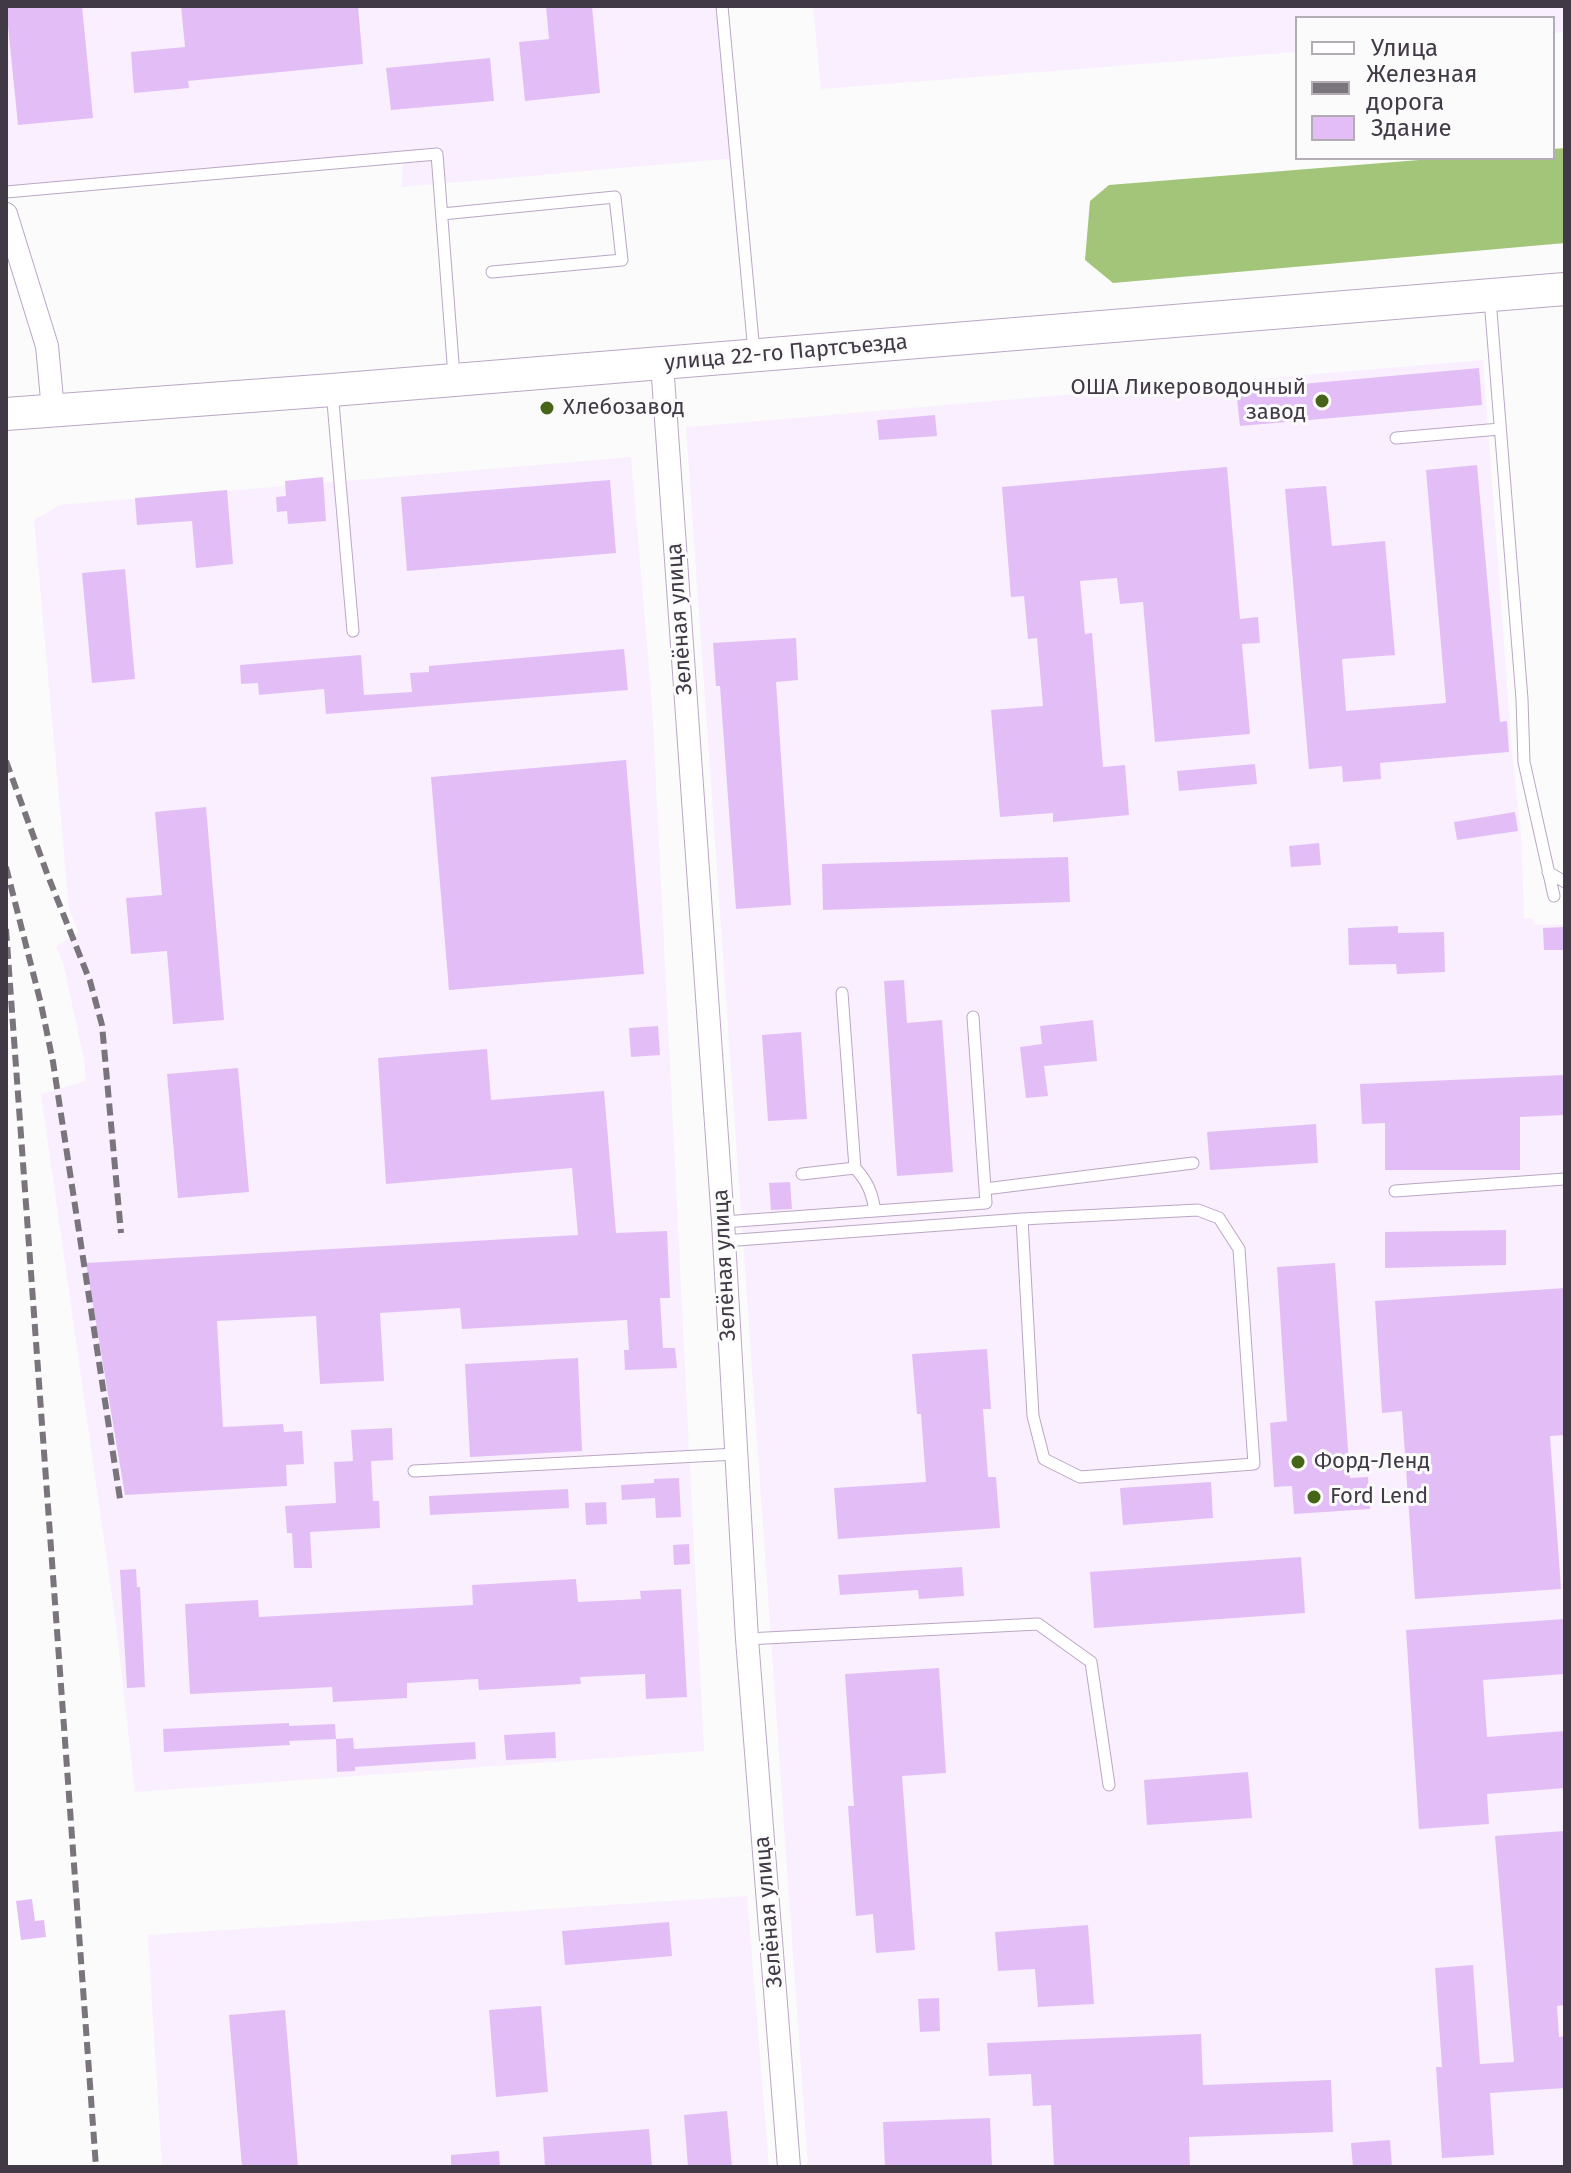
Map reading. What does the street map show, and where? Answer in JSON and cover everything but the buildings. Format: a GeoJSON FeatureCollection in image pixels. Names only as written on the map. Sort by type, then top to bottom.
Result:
{"type":"FeatureCollection","features":[{"type":"Feature","properties":{"kind":"main road","name":"улица 22-го Партсъезда"},"geometry":{"type":"LineString","coordinates":[[6,414],[1565,289]]}},
{"type":"Feature","properties":{"kind":"street"},"geometry":{"type":"LineString","coordinates":[[6,214],[47,346],[53,410]]}},
{"type":"Feature","properties":{"kind":"street","name":"Зелёная улица"},"geometry":{"type":"LineString","coordinates":[[662,363],[723,1232],[747,1639],[789,2167]]}},
{"type":"Feature","properties":{"kind":"lane"},"geometry":{"type":"LineString","coordinates":[[722,6],[754,356]]}},
{"type":"Feature","properties":{"kind":"lane"},"geometry":{"type":"LineString","coordinates":[[6,192],[437,154],[455,380]]}},
{"type":"Feature","properties":{"kind":"lane"},"geometry":{"type":"LineString","coordinates":[[442,214],[615,197],[622,260],[492,272]]}},
{"type":"Feature","properties":{"kind":"lane"},"geometry":{"type":"LineString","coordinates":[[1490,295],[1522,699],[1524,762],[1554,896]]}},
{"type":"Feature","properties":{"kind":"lane"},"geometry":{"type":"LineString","coordinates":[[332,390],[353,631]]}},
{"type":"Feature","properties":{"kind":"lane"},"geometry":{"type":"LineString","coordinates":[[1396,438],[1500,429]]}},
{"type":"Feature","properties":{"kind":"lane"},"geometry":{"type":"LineString","coordinates":[[1548,872],[1565,882]]}},
{"type":"Feature","properties":{"kind":"lane"},"geometry":{"type":"LineString","coordinates":[[842,993],[855,1168],[872,1193],[875,1211]]}},
{"type":"Feature","properties":{"kind":"lane"},"geometry":{"type":"LineString","coordinates":[[723,1232],[875,1211],[986,1203],[973,1017]]}},
{"type":"Feature","properties":{"kind":"lane"},"geometry":{"type":"LineString","coordinates":[[985,1189],[1193,1163]]}},
{"type":"Feature","properties":{"kind":"lane"},"geometry":{"type":"LineString","coordinates":[[802,1174],[855,1168]]}},
{"type":"Feature","properties":{"kind":"lane"},"geometry":{"type":"LineString","coordinates":[[1395,1191],[1565,1179]]}},
{"type":"Feature","properties":{"kind":"lane"},"geometry":{"type":"LineString","coordinates":[[723,1232],[1198,1210],[1219,1218],[1239,1249],[1254,1464],[1080,1477],[1044,1459],[1033,1416],[1022,1219]]}},
{"type":"Feature","properties":{"kind":"lane"},"geometry":{"type":"LineString","coordinates":[[414,1471],[736,1454]]}},
{"type":"Feature","properties":{"kind":"lane"},"geometry":{"type":"LineString","coordinates":[[747,1639],[1038,1624],[1091,1662],[1109,1785]]}},
{"type":"Feature","properties":{"kind":"shaded area"},"geometry":{"type":"Polygon","coordinates":[[[6,6],[722,6],[736,158],[402,187],[403,158],[6,192],[6,6]]]}},
{"type":"Feature","properties":{"kind":"shaded area"},"geometry":{"type":"Polygon","coordinates":[[[813,6],[1565,6],[1565,32],[1555,33],[1555,16],[1295,16],[1295,52],[821,89],[813,6]]]}},
{"type":"Feature","properties":{"kind":"shaded area"},"geometry":{"type":"Polygon","coordinates":[[[1483,360],[1521,835],[1524,918],[1532,918],[1535,925],[1565,924],[1565,2167],[808,2167],[686,427],[1483,360]]]}},
{"type":"Feature","properties":{"kind":"shaded area"},"geometry":{"type":"Polygon","coordinates":[[[631,457],[652,704],[704,1751],[135,1792],[116,1624],[41,1094],[86,1081],[63,963],[56,946],[78,932],[69,908],[34,520],[60,505],[631,457]]]}},
{"type":"Feature","properties":{"kind":"shaded area"},"geometry":{"type":"Polygon","coordinates":[[[747,1896],[769,2167],[162,2167],[148,1935],[747,1896]]]}},
{"type":"Feature","properties":{"kind":"green space"},"geometry":{"type":"Polygon","coordinates":[[[1565,148],[1565,243],[1113,283],[1085,260],[1090,201],[1109,185],[1419,160],[1555,160],[1555,149],[1565,148]]]}},
{"type":"Feature","properties":{"kind":"railway"},"geometry":{"type":"LineString","coordinates":[[6,761],[90,981],[102,1025],[121,1233]]}},
{"type":"Feature","properties":{"kind":"railway"},"geometry":{"type":"LineString","coordinates":[[6,867],[53,1062],[120,1499]]}},
{"type":"Feature","properties":{"kind":"railway"},"geometry":{"type":"LineString","coordinates":[[6,929],[96,2167]]}},
{"type":"Feature","properties":{"kind":"place","name":"ОША Ликероводочный завод"},"geometry":{"type":"Point","coordinates":[1322,401]}},
{"type":"Feature","properties":{"kind":"place","name":"Хлебозавод"},"geometry":{"type":"Point","coordinates":[547,408]}},
{"type":"Feature","properties":{"kind":"place","name":"Форд-Ленд"},"geometry":{"type":"Point","coordinates":[1298,1462]}},
{"type":"Feature","properties":{"kind":"place","name":"Ford Lend"},"geometry":{"type":"Point","coordinates":[1314,1497]}}]}
